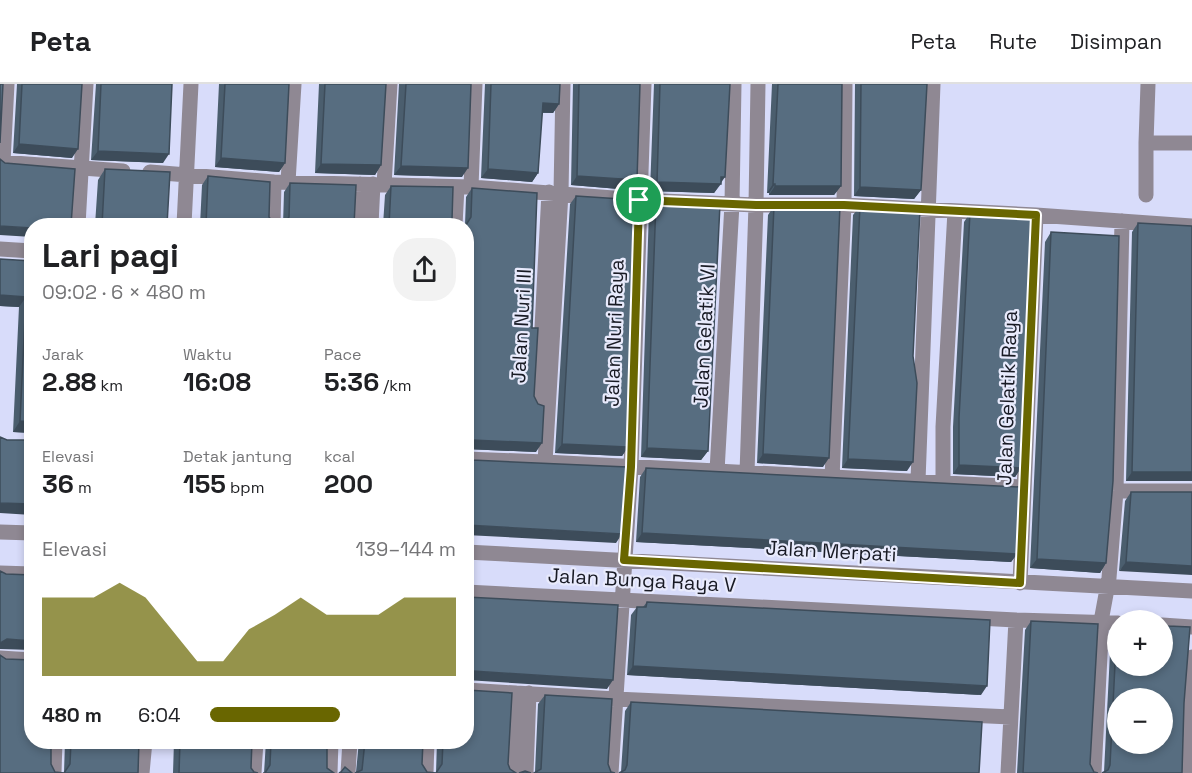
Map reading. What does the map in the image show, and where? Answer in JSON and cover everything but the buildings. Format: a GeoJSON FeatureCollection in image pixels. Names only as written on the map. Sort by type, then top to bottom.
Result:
{"type":"FeatureCollection","features":[{"type":"Feature","properties":{"kind":"street"},"geometry":{"type":"LineString","coordinates":[[7,84],[2,162],[281,182],[464,187],[639,200],[756,205],[844,205],[1192,226]]}},
{"type":"Feature","properties":{"kind":"street"},"geometry":{"type":"LineString","coordinates":[[78,218],[86,84]]}},
{"type":"Feature","properties":{"kind":"street"},"geometry":{"type":"LineString","coordinates":[[184,218],[191,84]]}},
{"type":"Feature","properties":{"kind":"street"},"geometry":{"type":"LineString","coordinates":[[274,218],[294,84]]}},
{"type":"Feature","properties":{"kind":"street"},"geometry":{"type":"LineString","coordinates":[[371,218],[373,184],[390,84]]}},
{"type":"Feature","properties":{"kind":"street"},"geometry":{"type":"LineString","coordinates":[[457,218],[464,187],[475,84]]}},
{"type":"Feature","properties":{"kind":"street","name":"Jalan Nuri III"},"geometry":{"type":"LineString","coordinates":[[540,462],[563,84]]}},
{"type":"Feature","properties":{"kind":"street","name":"Jalan Nuri Raya"},"geometry":{"type":"LineString","coordinates":[[611,773],[631,467],[644,84]]}},
{"type":"Feature","properties":{"kind":"street","name":"Jalan Gelatik VI"},"geometry":{"type":"LineString","coordinates":[[717,471],[732,204],[734,84]]}},
{"type":"Feature","properties":{"kind":"street"},"geometry":{"type":"LineString","coordinates":[[747,473],[758,84]]}},
{"type":"Feature","properties":{"kind":"street"},"geometry":{"type":"LineString","coordinates":[[832,478],[844,205],[845,84]]}},
{"type":"Feature","properties":{"kind":"street"},"geometry":{"type":"LineString","coordinates":[[918,482],[918,426],[933,84]]}},
{"type":"Feature","properties":{"kind":"street"},"geometry":{"type":"LineString","coordinates":[[1146,195],[1148,84]]}},
{"type":"Feature","properties":{"kind":"street"},"geometry":{"type":"LineString","coordinates":[[1146,142],[1192,143]]}},
{"type":"Feature","properties":{"kind":"street"},"geometry":{"type":"LineString","coordinates":[[361,218],[373,184]]}},
{"type":"Feature","properties":{"kind":"street"},"geometry":{"type":"LineString","coordinates":[[943,482],[943,427],[955,211]]}},
{"type":"Feature","properties":{"kind":"street","name":"Jalan Gelatik Raya"},"geometry":{"type":"LineString","coordinates":[[1020,583],[1036,215]]}},
{"type":"Feature","properties":{"kind":"street"},"geometry":{"type":"LineString","coordinates":[[1109,610],[1107,586],[1116,491],[1122,221]]}},
{"type":"Feature","properties":{"kind":"street"},"geometry":{"type":"LineString","coordinates":[[0,249],[24,250]]}},
{"type":"Feature","properties":{"kind":"street"},"geometry":{"type":"LineString","coordinates":[[918,426],[943,427]]}},
{"type":"Feature","properties":{"kind":"street"},"geometry":{"type":"LineString","coordinates":[[474,459],[1024,487]]}},
{"type":"Feature","properties":{"kind":"street"},"geometry":{"type":"LineString","coordinates":[[1116,491],[1192,491]]}},
{"type":"Feature","properties":{"kind":"street"},"geometry":{"type":"LineString","coordinates":[[0,532],[24,533]]}},
{"type":"Feature","properties":{"kind":"street","name":"Jalan Merpati"},"geometry":{"type":"LineString","coordinates":[[474,552],[1192,591]]}},
{"type":"Feature","properties":{"kind":"street"},"geometry":{"type":"LineString","coordinates":[[0,573],[24,574]]}},
{"type":"Feature","properties":{"kind":"street","name":"Jalan Bunga Raya V"},"geometry":{"type":"LineString","coordinates":[[474,592],[1107,623]]}},
{"type":"Feature","properties":{"kind":"street"},"geometry":{"type":"LineString","coordinates":[[1008,773],[1016,620]]}},
{"type":"Feature","properties":{"kind":"street"},"geometry":{"type":"LineString","coordinates":[[1173,626],[1192,627]]}},
{"type":"Feature","properties":{"kind":"street"},"geometry":{"type":"LineString","coordinates":[[1094,773],[1107,651]]}},
{"type":"Feature","properties":{"kind":"street"},"geometry":{"type":"LineString","coordinates":[[1188,773],[1191,739],[1192,657]]}},
{"type":"Feature","properties":{"kind":"street"},"geometry":{"type":"LineString","coordinates":[[0,658],[24,660]]}},
{"type":"Feature","properties":{"kind":"street"},"geometry":{"type":"LineString","coordinates":[[474,690],[1011,717]]}},
{"type":"Feature","properties":{"kind":"street"},"geometry":{"type":"LineString","coordinates":[[512,773],[523,693]]}},
{"type":"Feature","properties":{"kind":"street"},"geometry":{"type":"LineString","coordinates":[[523,693],[526,773]]}},
{"type":"Feature","properties":{"kind":"street"},"geometry":{"type":"LineString","coordinates":[[54,773],[55,749]]}},
{"type":"Feature","properties":{"kind":"street"},"geometry":{"type":"LineString","coordinates":[[142,773],[144,749]]}},
{"type":"Feature","properties":{"kind":"street"},"geometry":{"type":"LineString","coordinates":[[254,773],[256,749]]}},
{"type":"Feature","properties":{"kind":"street"},"geometry":{"type":"LineString","coordinates":[[330,773],[332,749]]}},
{"type":"Feature","properties":{"kind":"street"},"geometry":{"type":"LineString","coordinates":[[348,773],[350,749]]}},
{"type":"Feature","properties":{"kind":"street"},"geometry":{"type":"LineString","coordinates":[[426,773],[427,749]]}},
{"type":"Feature","properties":{"kind":"route"},"geometry":{"type":"LineString","coordinates":[[639,200],[756,205],[844,205],[1036,215],[1020,583],[624,560],[631,467],[639,200]]}}]}
